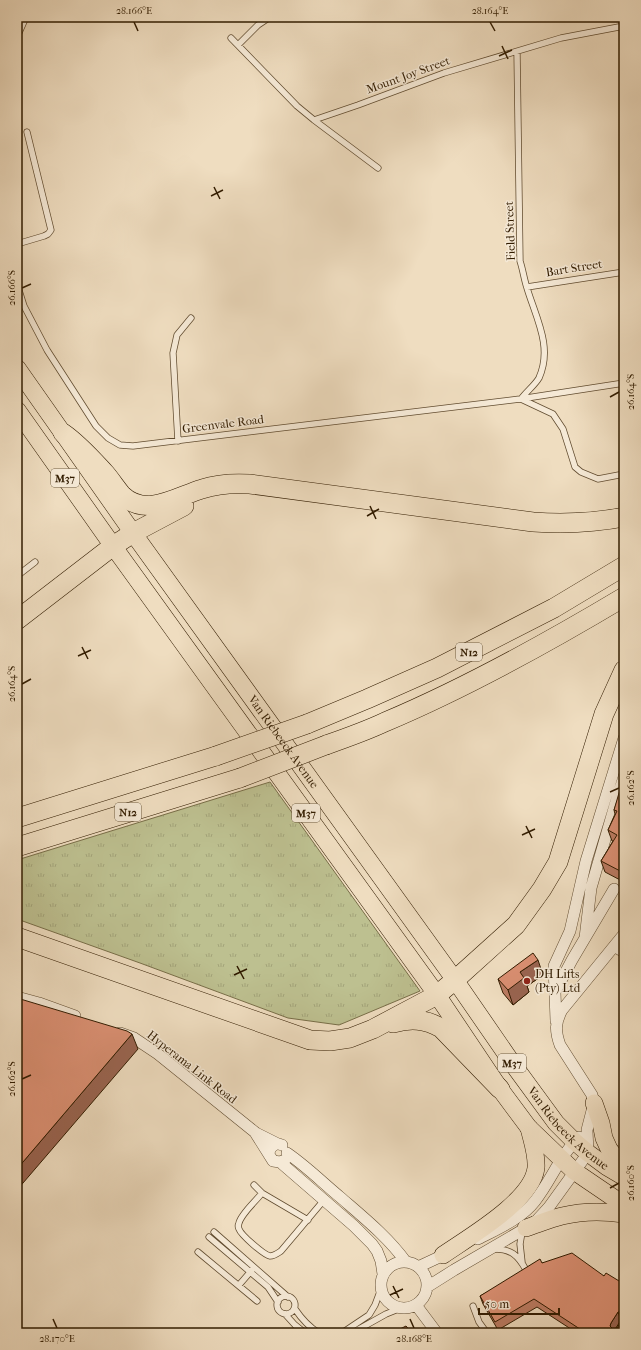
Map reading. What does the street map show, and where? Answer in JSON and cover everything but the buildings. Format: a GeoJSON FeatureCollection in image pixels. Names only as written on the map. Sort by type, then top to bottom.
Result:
{"type":"FeatureCollection","features":[{"type":"Feature","properties":{"kind":"highway"},"geometry":{"type":"LineString","coordinates":[[63,433],[77,443],[105,473],[122,495],[133,503],[143,506],[164,504],[202,489],[236,483],[533,522],[561,524],[604,521],[624,517]]}},
{"type":"Feature","properties":{"kind":"highway"},"geometry":{"type":"LineString","coordinates":[[17,620],[113,546],[133,533],[198,498],[236,483]]}},
{"type":"Feature","properties":{"kind":"highway","name":"N12"},"geometry":{"type":"LineString","coordinates":[[17,818],[216,756],[307,724],[437,668],[554,608],[624,566]]}},
{"type":"Feature","properties":{"kind":"highway","name":"N12"},"geometry":{"type":"LineString","coordinates":[[17,847],[240,778],[385,722],[453,690],[562,634],[624,597]]}},
{"type":"Feature","properties":{"kind":"highway"},"geometry":{"type":"LineString","coordinates":[[373,1029],[437,994],[455,980],[516,925],[542,889],[558,862],[604,714],[624,670]]}},
{"type":"Feature","properties":{"kind":"highway"},"geometry":{"type":"LineString","coordinates":[[17,937],[310,1040],[340,1040],[350,1038],[396,1022],[421,1020],[430,1022],[441,1028],[500,1089]]}},
{"type":"Feature","properties":{"kind":"main road","name":"Van Riebeeck Avenue"},"geometry":{"type":"LineString","coordinates":[[17,368],[133,533],[455,980],[556,1123],[580,1136],[588,1153],[624,1177]]}},
{"type":"Feature","properties":{"kind":"main road","name":"Van Riebeeck Avenue"},"geometry":{"type":"LineString","coordinates":[[17,410],[113,546],[437,994],[500,1089],[529,1128],[574,1171],[624,1205]]}},
{"type":"Feature","properties":{"kind":"main road"},"geometry":{"type":"LineString","coordinates":[[594,1104],[608,1149],[624,1165]]}},
{"type":"Feature","properties":{"kind":"main road"},"geometry":{"type":"LineString","coordinates":[[443,1255],[500,1215],[526,1190],[532,1181],[536,1169],[536,1157],[529,1128]]}},
{"type":"Feature","properties":{"kind":"main road"},"geometry":{"type":"LineString","coordinates":[[524,1229],[563,1216],[578,1213],[611,1212],[624,1214]]}},
{"type":"Feature","properties":{"kind":"street"},"geometry":{"type":"LineString","coordinates":[[418,1267],[502,1227],[534,1202],[561,1159],[580,1136],[594,1104],[592,1095],[560,1045],[557,1037],[554,966],[570,931],[586,861],[624,738]]}},
{"type":"Feature","properties":{"kind":"street"},"geometry":{"type":"LineString","coordinates":[[585,938],[591,888],[624,777]]}},
{"type":"Feature","properties":{"kind":"street"},"geometry":{"type":"LineString","coordinates":[[555,992],[614,889]]}},
{"type":"Feature","properties":{"kind":"street"},"geometry":{"type":"LineString","coordinates":[[556,1023],[562,1010],[624,934]]}},
{"type":"Feature","properties":{"kind":"street"},"geometry":{"type":"LineString","coordinates":[[614,946],[624,952]]}},
{"type":"Feature","properties":{"kind":"street"},"geometry":{"type":"LineString","coordinates":[[17,997],[83,1019]]}},
{"type":"Feature","properties":{"kind":"street","name":"Hyperama Link Road"},"geometry":{"type":"LineString","coordinates":[[112,1030],[134,1038],[158,1054],[256,1133],[278,1144]]}},
{"type":"Feature","properties":{"kind":"street","name":"Hyperama Link Road"},"geometry":{"type":"LineString","coordinates":[[256,1133],[269,1153]]}},
{"type":"Feature","properties":{"kind":"street"},"geometry":{"type":"LineString","coordinates":[[278,1144],[284,1146],[287,1153],[370,1224],[399,1252],[406,1262],[418,1267],[425,1276],[427,1287],[426,1294],[422,1301],[416,1306],[408,1308],[394,1306],[388,1302],[383,1296],[381,1289],[383,1274],[377,1251],[354,1226],[324,1200],[280,1162],[273,1161],[269,1153],[272,1147],[278,1144]]}},
{"type":"Feature","properties":{"kind":"street"},"geometry":{"type":"LineString","coordinates":[[280,1162],[285,1159],[287,1153]]}},
{"type":"Feature","properties":{"kind":"street"},"geometry":{"type":"LineString","coordinates":[[427,1287],[537,1220],[549,1207],[588,1153]]}},
{"type":"Feature","properties":{"kind":"street"},"geometry":{"type":"LineString","coordinates":[[383,1274],[393,1265],[406,1262]]}},
{"type":"Feature","properties":{"kind":"street"},"geometry":{"type":"LineString","coordinates":[[416,1306],[437,1333]]}},
{"type":"Feature","properties":{"kind":"lane"},"geometry":{"type":"LineString","coordinates":[[17,37],[26,17]]}},
{"type":"Feature","properties":{"kind":"lane"},"geometry":{"type":"LineString","coordinates":[[238,45],[258,25],[270,17]]}},
{"type":"Feature","properties":{"kind":"lane","name":"Mount Joy Street"},"geometry":{"type":"LineString","coordinates":[[314,120],[444,73],[561,38],[624,26]]}},
{"type":"Feature","properties":{"kind":"lane"},"geometry":{"type":"LineString","coordinates":[[231,38],[297,106],[378,168]]}},
{"type":"Feature","properties":{"kind":"lane","name":"Field Street"},"geometry":{"type":"LineString","coordinates":[[517,52],[520,261],[526,287],[541,330],[545,351],[543,365],[538,379],[520,399]]}},
{"type":"Feature","properties":{"kind":"lane"},"geometry":{"type":"LineString","coordinates":[[17,244],[44,236],[51,230],[27,132]]}},
{"type":"Feature","properties":{"kind":"lane","name":"Bart Street"},"geometry":{"type":"LineString","coordinates":[[526,287],[624,272]]}},
{"type":"Feature","properties":{"kind":"lane","name":"Greenvale Road"},"geometry":{"type":"LineString","coordinates":[[17,284],[24,306],[47,350],[96,426],[108,438],[120,445],[133,446],[178,441],[520,399],[624,383]]}},
{"type":"Feature","properties":{"kind":"lane"},"geometry":{"type":"LineString","coordinates":[[178,441],[173,353],[177,336],[191,318]]}},
{"type":"Feature","properties":{"kind":"lane"},"geometry":{"type":"LineString","coordinates":[[520,399],[553,414],[563,429],[575,467],[581,472],[598,479],[624,474]]}},
{"type":"Feature","properties":{"kind":"lane"},"geometry":{"type":"LineString","coordinates":[[17,576],[35,562]]}},
{"type":"Feature","properties":{"kind":"lane"},"geometry":{"type":"LineString","coordinates":[[254,1185],[262,1193],[308,1220]]}},
{"type":"Feature","properties":{"kind":"lane"},"geometry":{"type":"LineString","coordinates":[[262,1193],[241,1218],[238,1225],[239,1230],[243,1234],[262,1252],[269,1256],[281,1251],[324,1200]]}},
{"type":"Feature","properties":{"kind":"lane"},"geometry":{"type":"LineString","coordinates":[[522,1262],[520,1244],[524,1229]]}},
{"type":"Feature","properties":{"kind":"lane"},"geometry":{"type":"LineString","coordinates":[[214,1232],[253,1269],[268,1287],[278,1302],[278,1310],[285,1314],[305,1333]]}},
{"type":"Feature","properties":{"kind":"lane"},"geometry":{"type":"LineString","coordinates":[[209,1237],[294,1300],[295,1309],[299,1316],[319,1333]]}},
{"type":"Feature","properties":{"kind":"lane"},"geometry":{"type":"LineString","coordinates":[[491,1249],[508,1250],[522,1262],[526,1270]]}},
{"type":"Feature","properties":{"kind":"lane"},"geometry":{"type":"LineString","coordinates":[[198,1252],[257,1301]]}},
{"type":"Feature","properties":{"kind":"lane"},"geometry":{"type":"LineString","coordinates":[[239,1285],[253,1269]]}},
{"type":"Feature","properties":{"kind":"lane"},"geometry":{"type":"LineString","coordinates":[[342,1333],[368,1315],[375,1305],[381,1289]]}},
{"type":"Feature","properties":{"kind":"lane"},"geometry":{"type":"LineString","coordinates":[[278,1302],[281,1298],[288,1297]]}},
{"type":"Feature","properties":{"kind":"lane"},"geometry":{"type":"LineString","coordinates":[[473,1306],[479,1322],[487,1333]]}},
{"type":"Feature","properties":{"kind":"lane"},"geometry":{"type":"LineString","coordinates":[[352,1333],[386,1314],[401,1308]]}},
{"type":"Feature","properties":{"kind":"lane"},"geometry":{"type":"LineString","coordinates":[[285,1314],[291,1313],[295,1309]]}},
{"type":"Feature","properties":{"kind":"green space"},"geometry":{"type":"Polygon","coordinates":[[[270,782],[420,991],[339,1025],[288,1018],[17,919],[17,860],[270,782]]]}},
{"type":"Feature","properties":{"kind":"place","name":"DH Lifts (Pty) Ltd"},"geometry":{"type":"Point","coordinates":[527,981]}}]}
